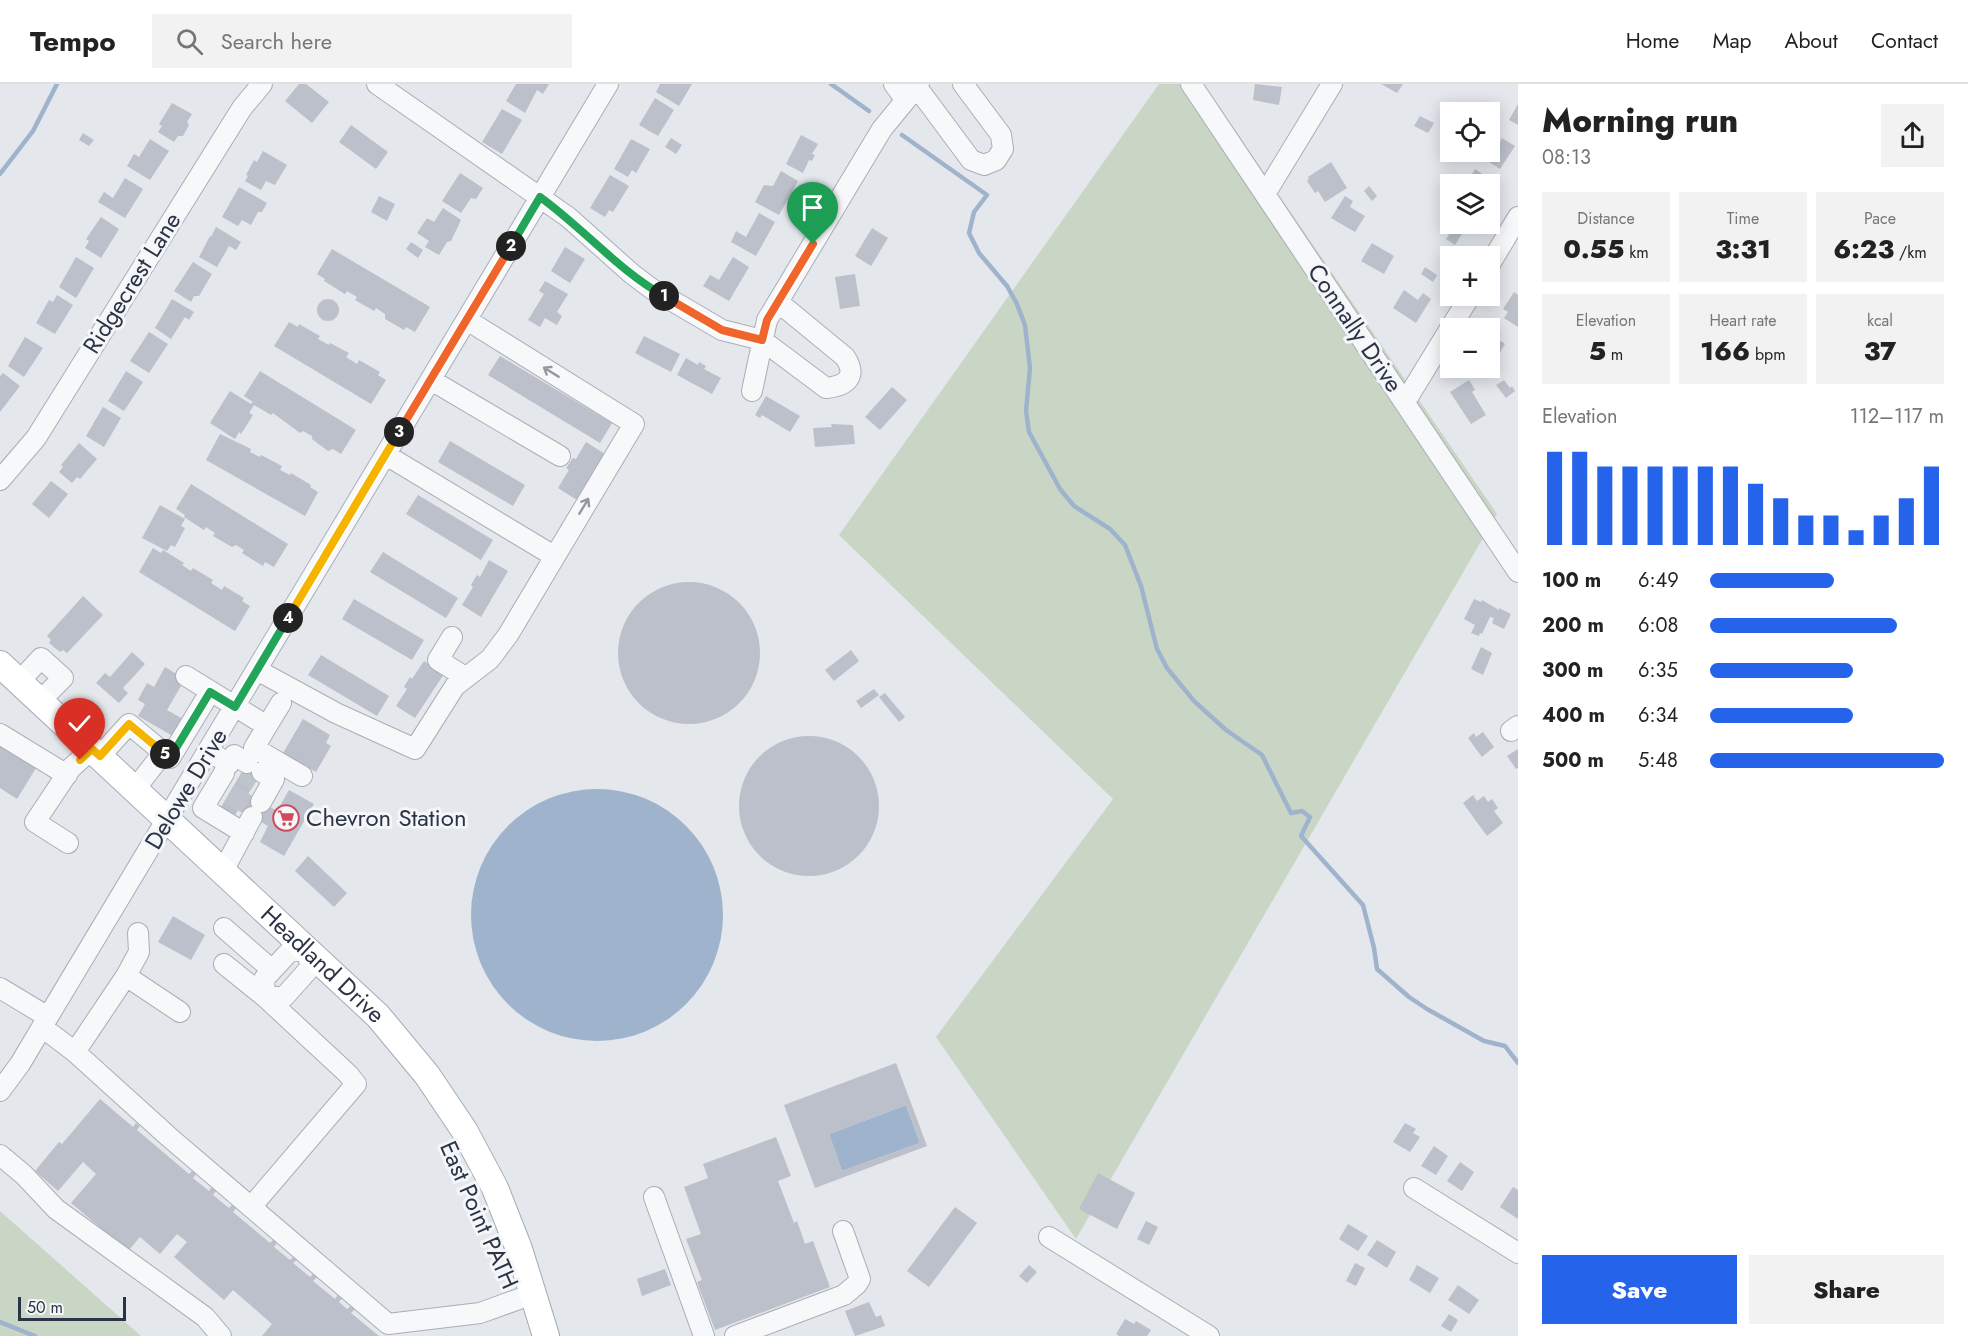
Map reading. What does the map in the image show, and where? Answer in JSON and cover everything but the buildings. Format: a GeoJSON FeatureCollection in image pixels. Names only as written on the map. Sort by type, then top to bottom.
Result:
{"type":"FeatureCollection","features":[{"type":"Feature","properties":{"kind":"main road","name":"Headland Drive"},"geometry":{"type":"LineString","coordinates":[[0,664],[378,1016],[427,1075],[464,1130],[495,1188],[519,1249],[546,1336]]}},
{"type":"Feature","properties":{"kind":"street","name":"Ridgecrest Lane"},"geometry":{"type":"LineString","coordinates":[[0,480],[36,438],[242,108],[262,84]]}},
{"type":"Feature","properties":{"kind":"street"},"geometry":{"type":"LineString","coordinates":[[376,84],[568,217],[652,289],[722,330],[762,340],[826,388],[840,387],[847,381],[850,374],[849,363],[845,357],[778,302]]}},
{"type":"Feature","properties":{"kind":"street","name":"Delowe Drive"},"geometry":{"type":"LineString","coordinates":[[0,1091],[20,1064],[168,819],[608,84]]}},
{"type":"Feature","properties":{"kind":"street"},"geometry":{"type":"LineString","coordinates":[[752,391],[767,320],[909,88],[971,160],[984,165],[996,160],[1003,149],[1001,135],[963,84]]}},
{"type":"Feature","properties":{"kind":"street","name":"Connally Drive"},"geometry":{"type":"LineString","coordinates":[[1191,84],[1518,572]]}},
{"type":"Feature","properties":{"kind":"street"},"geometry":{"type":"LineString","coordinates":[[1265,194],[1332,84]]}},
{"type":"Feature","properties":{"kind":"street"},"geometry":{"type":"LineString","coordinates":[[1500,247],[1518,217]]}},
{"type":"Feature","properties":{"kind":"street"},"geometry":{"type":"LineString","coordinates":[[1405,402],[1464,306]]}},
{"type":"Feature","properties":{"kind":"street"},"geometry":{"type":"LineString","coordinates":[[455,686],[490,659],[508,635],[634,424],[467,320]]}},
{"type":"Feature","properties":{"kind":"street"},"geometry":{"type":"LineString","coordinates":[[431,380],[560,456]]}},
{"type":"Feature","properties":{"kind":"street"},"geometry":{"type":"LineString","coordinates":[[386,455],[554,556]]}},
{"type":"Feature","properties":{"kind":"street"},"geometry":{"type":"LineString","coordinates":[[257,670],[336,713],[415,749],[462,675],[438,660],[452,637]]}},
{"type":"Feature","properties":{"kind":"street"},"geometry":{"type":"LineString","coordinates":[[186,676],[267,726]]}},
{"type":"Feature","properties":{"kind":"street"},"geometry":{"type":"LineString","coordinates":[[68,843],[35,822],[71,768],[96,753],[129,724],[170,758],[210,692]]}},
{"type":"Feature","properties":{"kind":"street"},"geometry":{"type":"LineString","coordinates":[[281,703],[254,748],[302,776]]}},
{"type":"Feature","properties":{"kind":"street"},"geometry":{"type":"LineString","coordinates":[[0,734],[67,775]]}},
{"type":"Feature","properties":{"kind":"street"},"geometry":{"type":"LineString","coordinates":[[209,751],[245,787],[223,871]]}},
{"type":"Feature","properties":{"kind":"street"},"geometry":{"type":"LineString","coordinates":[[135,789],[163,753]]}},
{"type":"Feature","properties":{"kind":"street"},"geometry":{"type":"LineString","coordinates":[[224,928],[272,970]]}},
{"type":"Feature","properties":{"kind":"street"},"geometry":{"type":"LineString","coordinates":[[75,1052],[126,976],[139,952],[138,933]]}},
{"type":"Feature","properties":{"kind":"street"},"geometry":{"type":"LineString","coordinates":[[308,950],[310,968],[284,997],[265,997],[264,979],[272,970],[290,951],[308,950]]}},
{"type":"Feature","properties":{"kind":"street"},"geometry":{"type":"LineString","coordinates":[[224,964],[265,997],[356,1084],[251,1207]]}},
{"type":"Feature","properties":{"kind":"street"},"geometry":{"type":"LineString","coordinates":[[126,976],[180,1012]]}},
{"type":"Feature","properties":{"kind":"street"},"geometry":{"type":"LineString","coordinates":[[0,988],[45,1022],[121,1095],[388,1324],[480,1313],[533,1294]]}},
{"type":"Feature","properties":{"kind":"street"},"geometry":{"type":"LineString","coordinates":[[0,1155],[24,1175],[56,1209],[205,1317],[221,1336]]}},
{"type":"Feature","properties":{"kind":"street"},"geometry":{"type":"LineString","coordinates":[[1414,1188],[1518,1253]]}},
{"type":"Feature","properties":{"kind":"street"},"geometry":{"type":"LineString","coordinates":[[654,1197],[704,1336]]}},
{"type":"Feature","properties":{"kind":"street"},"geometry":{"type":"LineString","coordinates":[[735,1336],[851,1290],[860,1278],[843,1232]]}},
{"type":"Feature","properties":{"kind":"street"},"geometry":{"type":"LineString","coordinates":[[1049,1237],[1203,1335]]}},
{"type":"Feature","properties":{"kind":"path","name":"East Point PATH"},"geometry":{"type":"LineString","coordinates":[[473,1192],[482,1214]]}},
{"type":"Feature","properties":{"kind":"green space"},"geometry":{"type":"Polygon","coordinates":[[[1159,84],[1203,84],[1497,514],[1076,1239],[936,1037],[1113,799],[839,535],[1159,84]]]}},
{"type":"Feature","properties":{"kind":"green space"},"geometry":{"type":"Polygon","coordinates":[[[0,1211],[141,1336],[0,1336],[0,1211]]]}},
{"type":"Feature","properties":{"kind":"water"},"geometry":{"type":"Polygon","coordinates":[[[585,789],[609,789],[634,794],[657,804],[677,817],[695,835],[708,855],[718,878],[723,915],[721,940],[714,963],[695,995],[677,1013],[657,1026],[634,1036],[609,1041],[585,1041],[560,1036],[537,1026],[517,1013],[499,995],[486,975],[476,952],[471,927],[471,903],[476,878],[486,855],[499,835],[517,817],[537,804],[560,794],[585,789]]]}},
{"type":"Feature","properties":{"kind":"water"},"geometry":{"type":"Polygon","coordinates":[[[906,1105],[920,1143],[842,1171],[829,1134],[906,1105]]]}},
{"type":"Feature","properties":{"kind":"waterway"},"geometry":{"type":"LineString","coordinates":[[0,174],[33,131],[57,84]]}},
{"type":"Feature","properties":{"kind":"waterway"},"geometry":{"type":"LineString","coordinates":[[831,84],[869,111]]}},
{"type":"Feature","properties":{"kind":"waterway"},"geometry":{"type":"LineString","coordinates":[[902,135],[987,195],[974,212],[969,233],[979,253],[1007,286],[1025,325],[1030,368],[1026,411],[1029,432],[1060,489],[1074,506],[1110,529],[1125,545],[1141,586],[1157,649],[1167,668],[1194,701],[1226,730],[1262,755],[1291,813],[1302,811],[1310,817],[1301,836],[1363,905],[1377,969],[1409,997],[1427,1009],[1484,1041],[1505,1046],[1518,1063]]}},
{"type":"Feature","properties":{"kind":"waterway"},"geometry":{"type":"LineString","coordinates":[[0,1322],[35,1336]]}},
{"type":"Feature","properties":{"kind":"tunnel"},"geometry":{"type":"LineString","coordinates":[[242,773],[256,781]]}},
{"type":"Feature","properties":{"kind":"tunnel"},"geometry":{"type":"LineString","coordinates":[[229,794],[257,810]]}},
{"type":"Feature","properties":{"kind":"place","name":"Chevron Station"},"geometry":{"type":"Point","coordinates":[286,818]}},
{"type":"Feature","properties":{"kind":"route"},"geometry":{"type":"LineString","coordinates":[[80,760],[92,749],[100,756],[129,724],[170,758],[210,692],[235,707],[540,197],[568,217],[652,289],[722,330],[762,340],[767,320],[813,244]]}}]}
